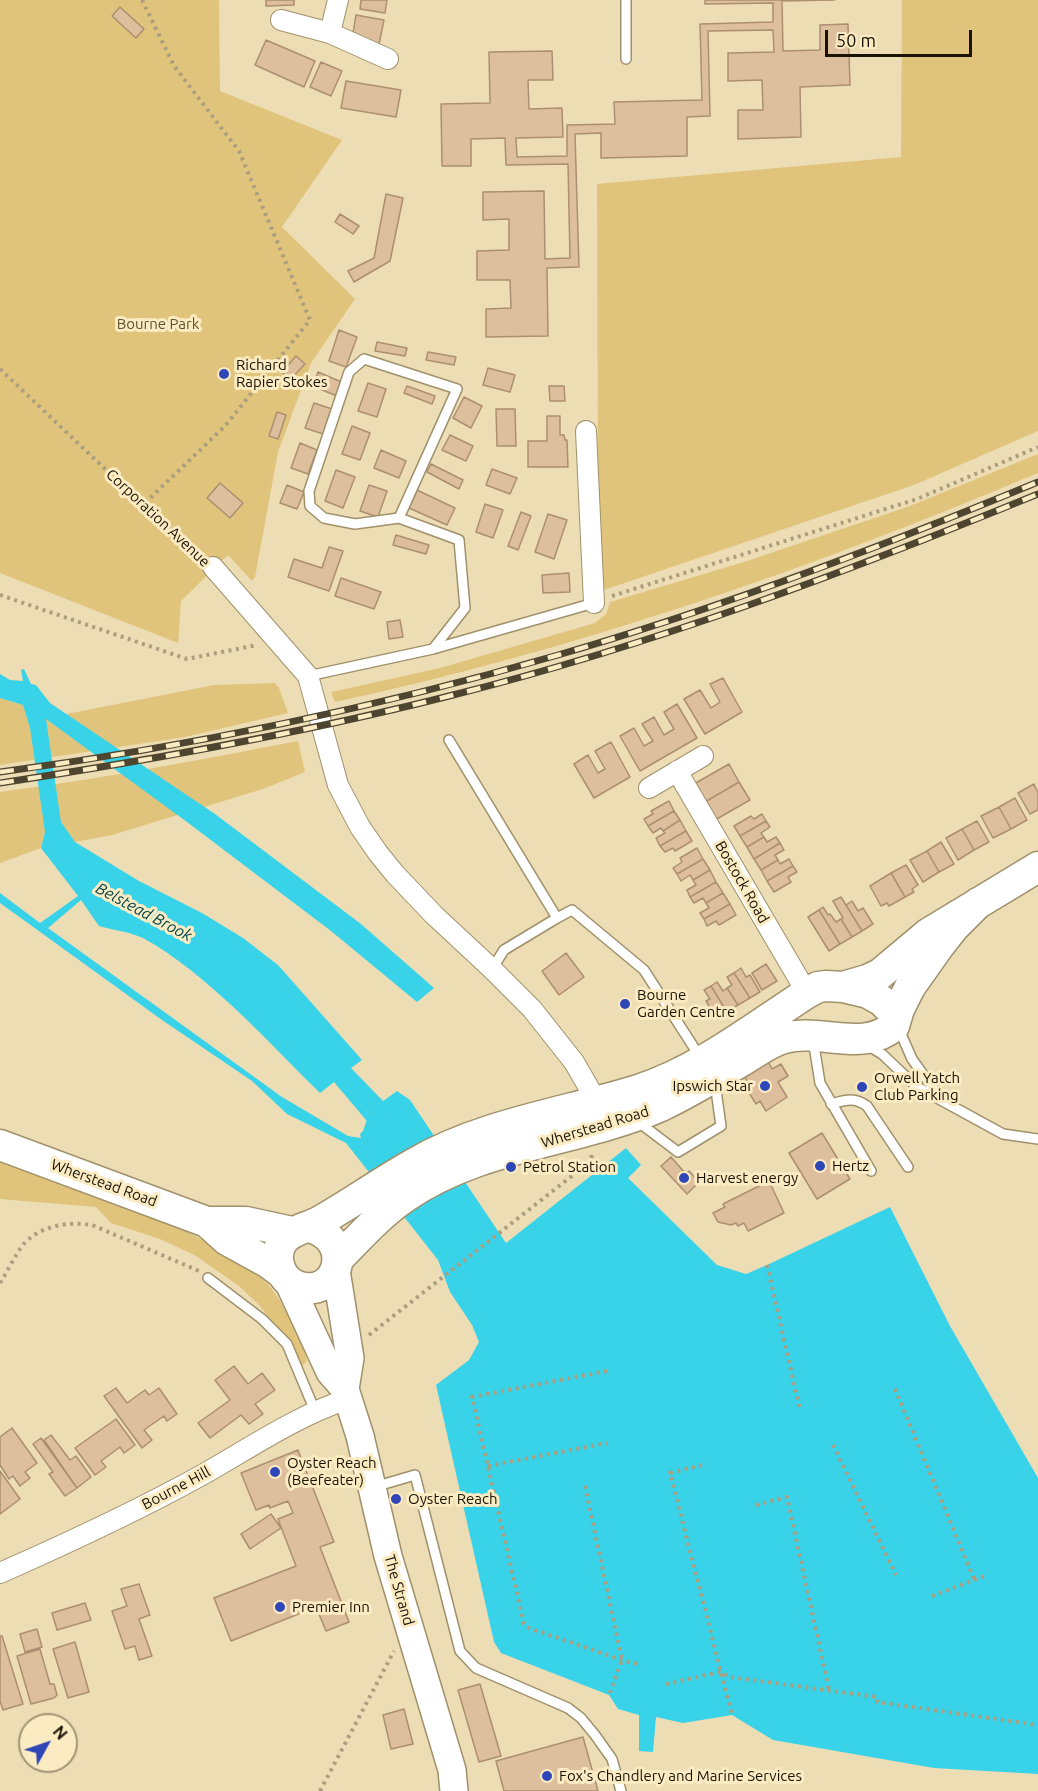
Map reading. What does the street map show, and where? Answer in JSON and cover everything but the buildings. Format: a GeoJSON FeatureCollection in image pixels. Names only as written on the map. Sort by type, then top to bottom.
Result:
{"type":"FeatureCollection","features":[{"type":"Feature","properties":{"kind":"main road","name":"Wherstead Road"},"geometry":{"type":"LineString","coordinates":[[843,987],[880,974],[929,933],[1038,867]]}},
{"type":"Feature","properties":{"kind":"main road","name":"Wherstead Road"},"geometry":{"type":"LineString","coordinates":[[596,1116],[661,1081],[708,1069],[783,1038],[813,1036],[863,1039],[882,1035],[892,1028],[906,994],[921,970],[954,927],[978,903]]}},
{"type":"Feature","properties":{"kind":"main road","name":"Wherstead Road"},"geometry":{"type":"LineString","coordinates":[[376,1202],[332,1277],[318,1287],[308,1288],[298,1287],[285,1277],[278,1263],[278,1251],[282,1242],[301,1230],[376,1202],[502,1128],[596,1116],[632,1117],[661,1105],[807,993],[818,987],[843,987],[876,996],[888,1007],[896,1021]]}},
{"type":"Feature","properties":{"kind":"main road","name":"Wherstead Road"},"geometry":{"type":"LineString","coordinates":[[0,1145],[207,1222]]}},
{"type":"Feature","properties":{"kind":"main road"},"geometry":{"type":"LineString","coordinates":[[207,1222],[246,1222],[301,1230],[318,1229],[330,1239],[336,1248],[337,1265]]}},
{"type":"Feature","properties":{"kind":"main road"},"geometry":{"type":"LineString","coordinates":[[207,1222],[227,1240],[267,1262],[285,1277]]}},
{"type":"Feature","properties":{"kind":"main road","name":"The Strand"},"geometry":{"type":"LineString","coordinates":[[337,1265],[350,1358],[347,1394]]}},
{"type":"Feature","properties":{"kind":"main road","name":"The Strand"},"geometry":{"type":"LineString","coordinates":[[285,1277],[330,1372],[347,1394],[360,1436],[388,1556],[449,1760],[454,1791]]}},
{"type":"Feature","properties":{"kind":"street"},"geometry":{"type":"LineString","coordinates":[[330,33],[338,0]]}},
{"type":"Feature","properties":{"kind":"street"},"geometry":{"type":"LineString","coordinates":[[281,20],[330,33],[388,59]]}},
{"type":"Feature","properties":{"kind":"street"},"geometry":{"type":"LineString","coordinates":[[586,431],[594,603]]}},
{"type":"Feature","properties":{"kind":"street","name":"Corporation Avenue"},"geometry":{"type":"LineString","coordinates":[[213,567],[308,676]]}},
{"type":"Feature","properties":{"kind":"street"},"geometry":{"type":"LineString","coordinates":[[308,676],[338,785],[360,827],[395,874],[434,915],[532,1009],[556,1037],[574,1062],[596,1116]]}},
{"type":"Feature","properties":{"kind":"street"},"geometry":{"type":"LineString","coordinates":[[649,788],[704,756]]}},
{"type":"Feature","properties":{"kind":"street","name":"Bostock Road"},"geometry":{"type":"LineString","coordinates":[[677,771],[807,993]]}},
{"type":"Feature","properties":{"kind":"street","name":"Bourne Hill"},"geometry":{"type":"LineString","coordinates":[[0,1573],[53,1550],[160,1497],[347,1394]]}},
{"type":"Feature","properties":{"kind":"lane"},"geometry":{"type":"LineString","coordinates":[[626,0],[626,59]]}},
{"type":"Feature","properties":{"kind":"lane"},"geometry":{"type":"LineString","coordinates":[[399,519],[457,389],[364,359],[349,372],[309,491],[310,506],[324,518],[355,524],[399,519],[459,540],[465,608],[433,649]]}},
{"type":"Feature","properties":{"kind":"lane"},"geometry":{"type":"LineString","coordinates":[[308,676],[433,649],[594,603]]}},
{"type":"Feature","properties":{"kind":"lane"},"geometry":{"type":"LineString","coordinates":[[449,740],[557,918]]}},
{"type":"Feature","properties":{"kind":"lane"},"geometry":{"type":"LineString","coordinates":[[492,969],[504,950],[572,910],[644,970],[708,1069],[721,1126],[678,1152],[632,1117]]}},
{"type":"Feature","properties":{"kind":"lane"},"geometry":{"type":"LineString","coordinates":[[896,1021],[912,1059],[941,1100]]}},
{"type":"Feature","properties":{"kind":"lane"},"geometry":{"type":"LineString","coordinates":[[813,1036],[820,1083],[871,1171]]}},
{"type":"Feature","properties":{"kind":"lane"},"geometry":{"type":"LineString","coordinates":[[853,1039],[882,1054],[917,1087],[1003,1134],[1038,1139]]}},
{"type":"Feature","properties":{"kind":"lane"},"geometry":{"type":"LineString","coordinates":[[831,1104],[859,1100],[867,1106],[908,1167]]}},
{"type":"Feature","properties":{"kind":"lane"},"geometry":{"type":"LineString","coordinates":[[208,1278],[262,1319],[287,1344],[315,1411]]}},
{"type":"Feature","properties":{"kind":"lane"},"geometry":{"type":"LineString","coordinates":[[372,1487],[416,1475],[460,1651],[476,1668],[568,1708],[581,1718],[612,1760],[621,1791]]}},
{"type":"Feature","properties":{"kind":"path"},"geometry":{"type":"LineString","coordinates":[[142,0],[174,66],[239,151],[310,321],[225,426],[143,505]]}},
{"type":"Feature","properties":{"kind":"path","name":"Corporation Avenue"},"geometry":{"type":"LineString","coordinates":[[0,369],[143,505],[213,567]]}},
{"type":"Feature","properties":{"kind":"path"},"geometry":{"type":"LineString","coordinates":[[594,603],[917,499],[1038,447]]}},
{"type":"Feature","properties":{"kind":"path"},"geometry":{"type":"LineString","coordinates":[[0,595],[187,659],[276,641]]}},
{"type":"Feature","properties":{"kind":"path"},"geometry":{"type":"LineString","coordinates":[[367,1337],[591,1161],[596,1116]]}},
{"type":"Feature","properties":{"kind":"path"},"geometry":{"type":"LineString","coordinates":[[0,1283],[22,1246],[36,1233],[75,1222],[92,1225],[196,1269],[208,1278]]}},
{"type":"Feature","properties":{"kind":"path"},"geometry":{"type":"LineString","coordinates":[[767,1265],[800,1410]]}},
{"type":"Feature","properties":{"kind":"path"},"geometry":{"type":"LineString","coordinates":[[607,1371],[472,1396],[524,1624],[529,1628],[638,1664]]}},
{"type":"Feature","properties":{"kind":"path"},"geometry":{"type":"LineString","coordinates":[[895,1389],[974,1579]]}},
{"type":"Feature","properties":{"kind":"path"},"geometry":{"type":"LineString","coordinates":[[488,1466],[607,1443]]}},
{"type":"Feature","properties":{"kind":"path"},"geometry":{"type":"LineString","coordinates":[[833,1444],[896,1575]]}},
{"type":"Feature","properties":{"kind":"path"},"geometry":{"type":"LineString","coordinates":[[702,1465],[670,1473],[732,1715]]}},
{"type":"Feature","properties":{"kind":"path"},"geometry":{"type":"LineString","coordinates":[[585,1486],[622,1660],[609,1695]]}},
{"type":"Feature","properties":{"kind":"path"},"geometry":{"type":"LineString","coordinates":[[756,1505],[787,1497],[829,1690]]}},
{"type":"Feature","properties":{"kind":"path"},"geometry":{"type":"LineString","coordinates":[[932,1596],[987,1575]]}},
{"type":"Feature","properties":{"kind":"path"},"geometry":{"type":"LineString","coordinates":[[320,1791],[408,1623]]}},
{"type":"Feature","properties":{"kind":"path"},"geometry":{"type":"LineString","coordinates":[[666,1684],[720,1672],[730,1677],[877,1697],[877,1702],[1038,1725]]}},
{"type":"Feature","properties":{"kind":"green space","name":"Bourne Park"},"geometry":{"type":"Polygon","coordinates":[[[0,0],[219,0],[220,91],[342,140],[282,227],[355,299],[311,363],[278,452],[255,577],[252,581],[228,555],[181,601],[178,643],[0,573],[0,0]]]}},
{"type":"Feature","properties":{"kind":"green space"},"geometry":{"type":"Polygon","coordinates":[[[902,0],[1038,0],[1038,431],[914,485],[601,591],[598,493],[597,184],[901,157],[902,0]]]}},
{"type":"Feature","properties":{"kind":"green space"},"geometry":{"type":"Polygon","coordinates":[[[1038,454],[1038,473],[866,542],[692,604],[515,658],[425,681],[335,702],[331,692],[440,668],[595,623],[606,614],[610,602],[744,562],[907,507],[1038,454]]]}},
{"type":"Feature","properties":{"kind":"green space"},"geometry":{"type":"Polygon","coordinates":[[[275,683],[288,713],[185,737],[0,765],[0,698],[23,705],[30,728],[46,718],[214,685],[275,683]]]}},
{"type":"Feature","properties":{"kind":"green space"},"geometry":{"type":"Polygon","coordinates":[[[298,741],[305,772],[263,789],[112,835],[75,842],[60,822],[45,832],[41,848],[0,863],[0,792],[112,775],[298,741]]]}},
{"type":"Feature","properties":{"kind":"green space"},"geometry":{"type":"Polygon","coordinates":[[[0,1160],[175,1225],[239,1260],[268,1284],[281,1302],[305,1351],[307,1361],[301,1367],[282,1335],[260,1306],[239,1286],[196,1256],[160,1239],[111,1223],[96,1207],[0,1199],[0,1160]]]}},
{"type":"Feature","properties":{"kind":"water"},"geometry":{"type":"Polygon","coordinates":[[[24,669],[31,684],[36,685],[50,703],[215,814],[361,924],[434,988],[417,1002],[331,931],[46,719],[61,822],[75,842],[139,881],[202,913],[243,938],[278,965],[362,1060],[351,1068],[383,1101],[397,1091],[410,1100],[506,1243],[626,1148],[641,1165],[628,1178],[717,1265],[746,1274],[890,1207],[950,1326],[1038,1478],[1038,1774],[934,1768],[773,1740],[732,1715],[683,1723],[656,1717],[653,1752],[639,1751],[639,1715],[618,1709],[609,1695],[501,1653],[494,1642],[436,1385],[469,1360],[479,1342],[472,1325],[450,1292],[438,1260],[346,1143],[287,1114],[252,1081],[162,1020],[0,903],[0,893],[40,923],[78,896],[41,848],[45,832],[30,728],[23,705],[0,698],[0,674],[10,680],[23,681],[21,670],[24,669]],[[81,900],[48,928],[282,1097],[348,1136],[361,1138],[360,1134],[369,1114],[338,1079],[320,1093],[214,989],[191,970],[143,938],[99,926],[81,900]]]}},
{"type":"Feature","properties":{"kind":"waterway","name":"Belstead Brook"},"geometry":{"type":"LineString","coordinates":[[332,1075],[370,1120]]}},
{"type":"Feature","properties":{"kind":"railway"},"geometry":{"type":"LineString","coordinates":[[0,772],[141,751],[281,724],[420,692],[558,655],[740,597],[920,530],[1038,482]]}},
{"type":"Feature","properties":{"kind":"railway"},"geometry":{"type":"LineString","coordinates":[[0,783],[171,755],[284,733],[397,709],[528,675],[749,605],[822,579],[1038,494]]}},
{"type":"Feature","properties":{"kind":"place","name":"Richard Rapier Stokes"},"geometry":{"type":"Point","coordinates":[224,374]}},
{"type":"Feature","properties":{"kind":"place","name":"Bourne Garden Centre"},"geometry":{"type":"Point","coordinates":[625,1004]}},
{"type":"Feature","properties":{"kind":"place","name":"Ipswich Star"},"geometry":{"type":"Point","coordinates":[765,1086]}},
{"type":"Feature","properties":{"kind":"place","name":"Orwell Yatch Club Parking"},"geometry":{"type":"Point","coordinates":[862,1087]}},
{"type":"Feature","properties":{"kind":"place","name":"Hertz"},"geometry":{"type":"Point","coordinates":[820,1166]}},
{"type":"Feature","properties":{"kind":"place","name":"Petrol Station"},"geometry":{"type":"Point","coordinates":[511,1167]}},
{"type":"Feature","properties":{"kind":"place","name":"Harvest energy"},"geometry":{"type":"Point","coordinates":[684,1178]}},
{"type":"Feature","properties":{"kind":"place","name":"Oyster Reach (Beefeater)"},"geometry":{"type":"Point","coordinates":[275,1472]}},
{"type":"Feature","properties":{"kind":"place","name":"Oyster Reach"},"geometry":{"type":"Point","coordinates":[396,1499]}},
{"type":"Feature","properties":{"kind":"place","name":"Premier Inn"},"geometry":{"type":"Point","coordinates":[280,1607]}},
{"type":"Feature","properties":{"kind":"place","name":"Fox's Chandlery and Marine Services"},"geometry":{"type":"Point","coordinates":[547,1776]}}]}
